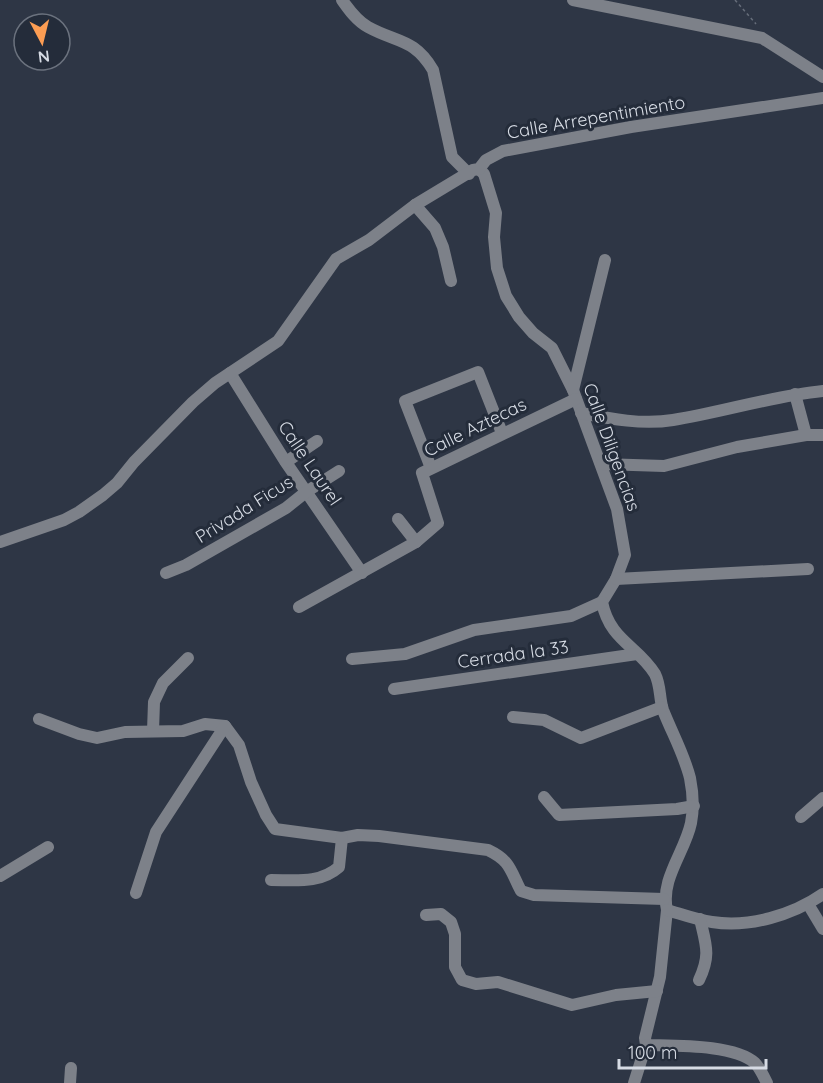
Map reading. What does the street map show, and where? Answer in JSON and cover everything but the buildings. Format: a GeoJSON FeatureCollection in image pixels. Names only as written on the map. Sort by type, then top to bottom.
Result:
{"type":"FeatureCollection","features":[{"type":"Feature","properties":{"kind":"street","name":"Calle Diligencias"},"geometry":{"type":"LineString","coordinates":[[342,0],[355,17],[366,26],[401,39],[412,46],[428,62],[433,70],[452,157],[474,171],[484,174],[496,213],[494,237],[496,268],[506,296],[519,317],[533,333],[552,348],[575,394],[617,509],[623,532],[625,555],[616,579],[602,602]]}},
{"type":"Feature","properties":{"kind":"street"},"geometry":{"type":"LineString","coordinates":[[573,0],[762,38],[823,76]]}},
{"type":"Feature","properties":{"kind":"street","name":"Calle Arrepentimiento"},"geometry":{"type":"LineString","coordinates":[[0,542],[64,520],[102,495],[117,483],[172,422],[215,383],[278,341],[336,259],[369,240],[415,205],[474,171],[486,160],[503,151],[631,127],[823,98]]}},
{"type":"Feature","properties":{"kind":"street"},"geometry":{"type":"LineString","coordinates":[[415,205],[435,228],[443,247],[451,281]]}},
{"type":"Feature","properties":{"kind":"street"},"geometry":{"type":"LineString","coordinates":[[575,394],[605,260]]}},
{"type":"Feature","properties":{"kind":"street"},"geometry":{"type":"LineString","coordinates":[[431,468],[405,401],[478,372],[502,433]]}},
{"type":"Feature","properties":{"kind":"street","name":"Calle Laurel"},"geometry":{"type":"LineString","coordinates":[[230,373],[286,462],[362,573]]}},
{"type":"Feature","properties":{"kind":"street"},"geometry":{"type":"LineString","coordinates":[[581,413],[618,421],[671,421],[795,394],[823,391]]}},
{"type":"Feature","properties":{"kind":"street","name":"Calle Aztecas"},"geometry":{"type":"LineString","coordinates":[[299,607],[416,542],[438,523],[422,473],[575,394]]}},
{"type":"Feature","properties":{"kind":"street"},"geometry":{"type":"LineString","coordinates":[[795,394],[806,435]]}},
{"type":"Feature","properties":{"kind":"street"},"geometry":{"type":"LineString","coordinates":[[602,464],[664,466],[737,447],[806,435],[823,435]]}},
{"type":"Feature","properties":{"kind":"street"},"geometry":{"type":"LineString","coordinates":[[286,462],[317,441]]}},
{"type":"Feature","properties":{"kind":"street","name":"Privada Ficus"},"geometry":{"type":"LineString","coordinates":[[165,573],[186,565],[229,542],[286,508],[339,471]]}},
{"type":"Feature","properties":{"kind":"street"},"geometry":{"type":"LineString","coordinates":[[398,519],[416,542]]}},
{"type":"Feature","properties":{"kind":"street"},"geometry":{"type":"LineString","coordinates":[[616,579],[808,569]]}},
{"type":"Feature","properties":{"kind":"street"},"geometry":{"type":"LineString","coordinates":[[352,659],[405,654],[474,630],[571,616],[602,602],[605,616],[611,627],[648,664],[656,677],[662,707],[682,753],[690,779],[693,806],[691,825],[668,882],[660,978],[645,1038],[646,1045],[634,1083]]}},
{"type":"Feature","properties":{"kind":"street","name":"Cerrada la 33"},"geometry":{"type":"LineString","coordinates":[[394,689],[637,654]]}},
{"type":"Feature","properties":{"kind":"street"},"geometry":{"type":"LineString","coordinates":[[153,731],[154,702],[163,683],[188,658]]}},
{"type":"Feature","properties":{"kind":"street"},"geometry":{"type":"LineString","coordinates":[[513,717],[544,720],[581,738],[662,707]]}},
{"type":"Feature","properties":{"kind":"street"},"geometry":{"type":"LineString","coordinates":[[39,718],[79,734],[97,738],[125,732],[183,731],[205,724],[225,726],[238,745],[251,782],[275,830],[342,838],[358,835],[379,836],[488,850],[501,856],[509,865],[521,891],[534,895],[665,904],[712,922],[746,921],[774,916],[808,904],[823,894]]}},
{"type":"Feature","properties":{"kind":"street"},"geometry":{"type":"LineString","coordinates":[[136,893],[156,832],[225,726]]}},
{"type":"Feature","properties":{"kind":"street"},"geometry":{"type":"LineString","coordinates":[[544,797],[559,815],[677,809],[693,806]]}},
{"type":"Feature","properties":{"kind":"street"},"geometry":{"type":"LineString","coordinates":[[801,817],[823,798]]}},
{"type":"Feature","properties":{"kind":"street"},"geometry":{"type":"LineString","coordinates":[[270,880],[312,880],[330,875],[339,867],[342,838]]}},
{"type":"Feature","properties":{"kind":"street"},"geometry":{"type":"LineString","coordinates":[[0,876],[48,848]]}},
{"type":"Feature","properties":{"kind":"street"},"geometry":{"type":"LineString","coordinates":[[808,904],[823,929]]}},
{"type":"Feature","properties":{"kind":"street"},"geometry":{"type":"LineString","coordinates":[[426,915],[441,914],[451,922],[455,934],[455,968],[462,980],[476,984],[498,982],[572,1005],[616,995],[657,991]]}},
{"type":"Feature","properties":{"kind":"street"},"geometry":{"type":"LineString","coordinates":[[699,980],[707,964],[707,947],[700,919]]}},
{"type":"Feature","properties":{"kind":"street"},"geometry":{"type":"LineString","coordinates":[[646,1045],[700,1047],[736,1053],[755,1064],[767,1083]]}},
{"type":"Feature","properties":{"kind":"street"},"geometry":{"type":"LineString","coordinates":[[70,1083],[71,1068]]}}]}
